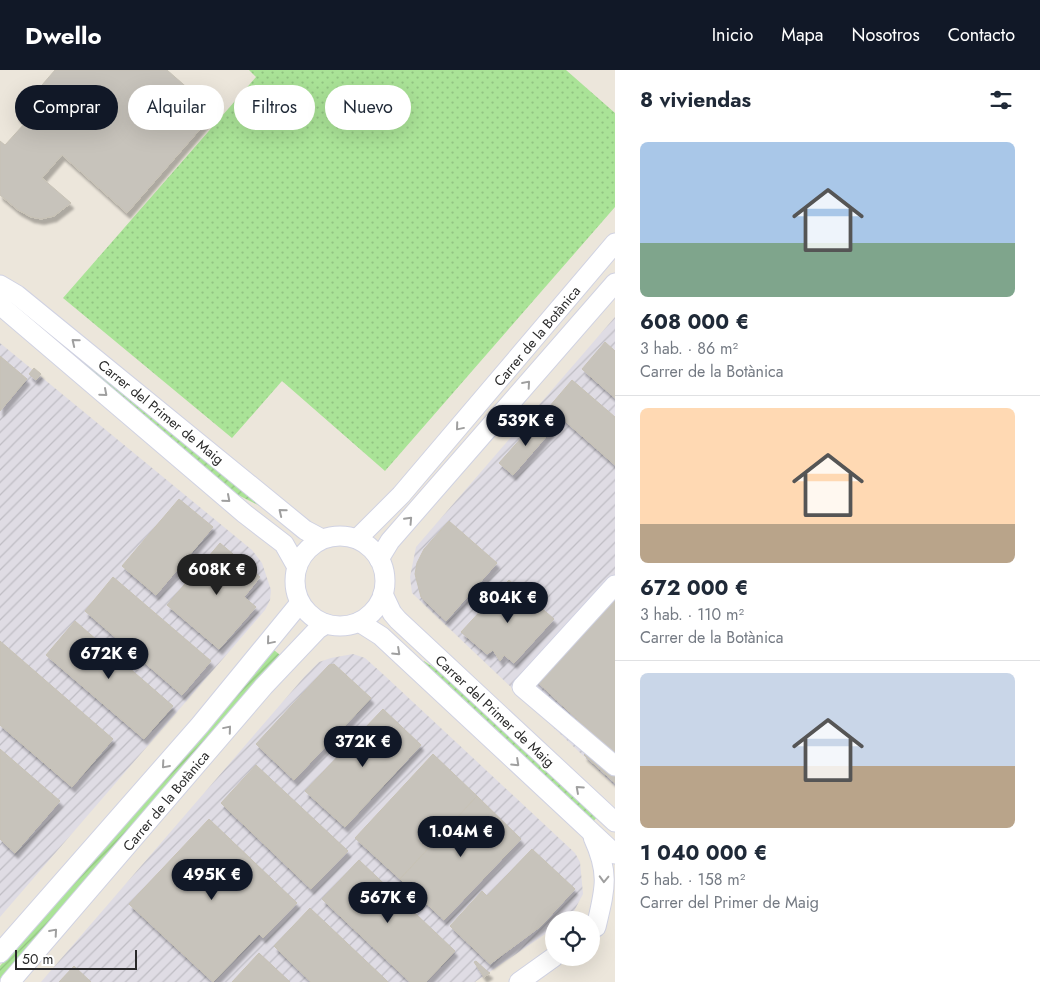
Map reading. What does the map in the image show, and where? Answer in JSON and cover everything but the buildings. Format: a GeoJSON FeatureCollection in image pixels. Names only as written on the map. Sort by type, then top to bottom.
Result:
{"type":"FeatureCollection","features":[{"type":"Feature","properties":{"kind":"street","name":"Carrer de la Botànica"},"geometry":{"type":"LineString","coordinates":[[357,539],[402,495],[615,243]]}},
{"type":"Feature","properties":{"kind":"street","name":"Carrer de la Botànica"},"geometry":{"type":"LineString","coordinates":[[380,558],[390,541],[615,283]]}},
{"type":"Feature","properties":{"kind":"street","name":"Carrer del Primer de Maig"},"geometry":{"type":"LineString","coordinates":[[1,292],[17,295],[293,521],[322,539]]}},
{"type":"Feature","properties":{"kind":"street","name":"Carrer del Primer de Maig"},"geometry":{"type":"LineString","coordinates":[[1,292],[245,514],[284,544],[297,567]]}},
{"type":"Feature","properties":{"kind":"street"},"geometry":{"type":"LineString","coordinates":[[336,536],[357,539],[370,547],[380,558],[385,576],[383,594],[374,610],[359,622],[343,626],[326,624],[310,614],[300,603],[296,586],[297,567],[308,549],[322,539],[336,536]]}},
{"type":"Feature","properties":{"kind":"street"},"geometry":{"type":"LineString","coordinates":[[615,585],[522,687],[615,766]]}},
{"type":"Feature","properties":{"kind":"street","name":"Carrer del Primer de Maig"},"geometry":{"type":"LineString","coordinates":[[383,594],[392,613],[398,620],[615,822]]}},
{"type":"Feature","properties":{"kind":"street","name":"Carrer de la Botànica"},"geometry":{"type":"LineString","coordinates":[[0,952],[200,725],[300,603]]}},
{"type":"Feature","properties":{"kind":"street","name":"Carrer del Primer de Maig"},"geometry":{"type":"LineString","coordinates":[[359,622],[381,636],[591,834],[615,854]]}},
{"type":"Feature","properties":{"kind":"street","name":"Carrer de la Botànica"},"geometry":{"type":"LineString","coordinates":[[10,982],[264,686],[318,629],[326,624]]}},
{"type":"Feature","properties":{"kind":"street","name":"Carrer del Primer de Maig"},"geometry":{"type":"LineString","coordinates":[[591,834],[602,857],[606,882],[599,911]]}},
{"type":"Feature","properties":{"kind":"street"},"geometry":{"type":"LineString","coordinates":[[600,925],[615,916]]}},
{"type":"Feature","properties":{"kind":"street"},"geometry":{"type":"LineString","coordinates":[[519,982],[545,963]]}},
{"type":"Feature","properties":{"kind":"shaded area"},"geometry":{"type":"Polygon","coordinates":[[[615,317],[615,786],[412,593],[410,577],[416,547],[615,317]]]}},
{"type":"Feature","properties":{"kind":"shaded area"},"geometry":{"type":"Polygon","coordinates":[[[0,343],[252,550],[262,563],[271,590],[270,600],[265,610],[0,917],[0,343]]]}},
{"type":"Feature","properties":{"kind":"shaded area"},"geometry":{"type":"Polygon","coordinates":[[[353,654],[365,658],[575,853],[580,862],[583,894],[574,911],[545,911],[545,934],[475,982],[41,982],[305,676],[319,662],[353,654]]]}},
{"type":"Feature","properties":{"kind":"green space"},"geometry":{"type":"Polygon","coordinates":[[[249,70],[566,70],[615,113],[615,207],[385,471],[282,381],[232,438],[63,298],[210,130],[224,130],[224,114],[234,102],[234,130],[315,130],[315,85],[249,85],[256,77],[249,70]]]}},
{"type":"Feature","properties":{"kind":"green space"},"geometry":{"type":"Polygon","coordinates":[[[83,363],[101,371],[262,507],[238,495],[81,364],[83,363]]]}},
{"type":"Feature","properties":{"kind":"green space"},"geometry":{"type":"Polygon","coordinates":[[[274,650],[280,655],[0,980],[0,966],[274,650]]]}},
{"type":"Feature","properties":{"kind":"green space"},"geometry":{"type":"Polygon","coordinates":[[[424,661],[439,671],[598,816],[592,823],[422,663],[424,661]]]}}]}
